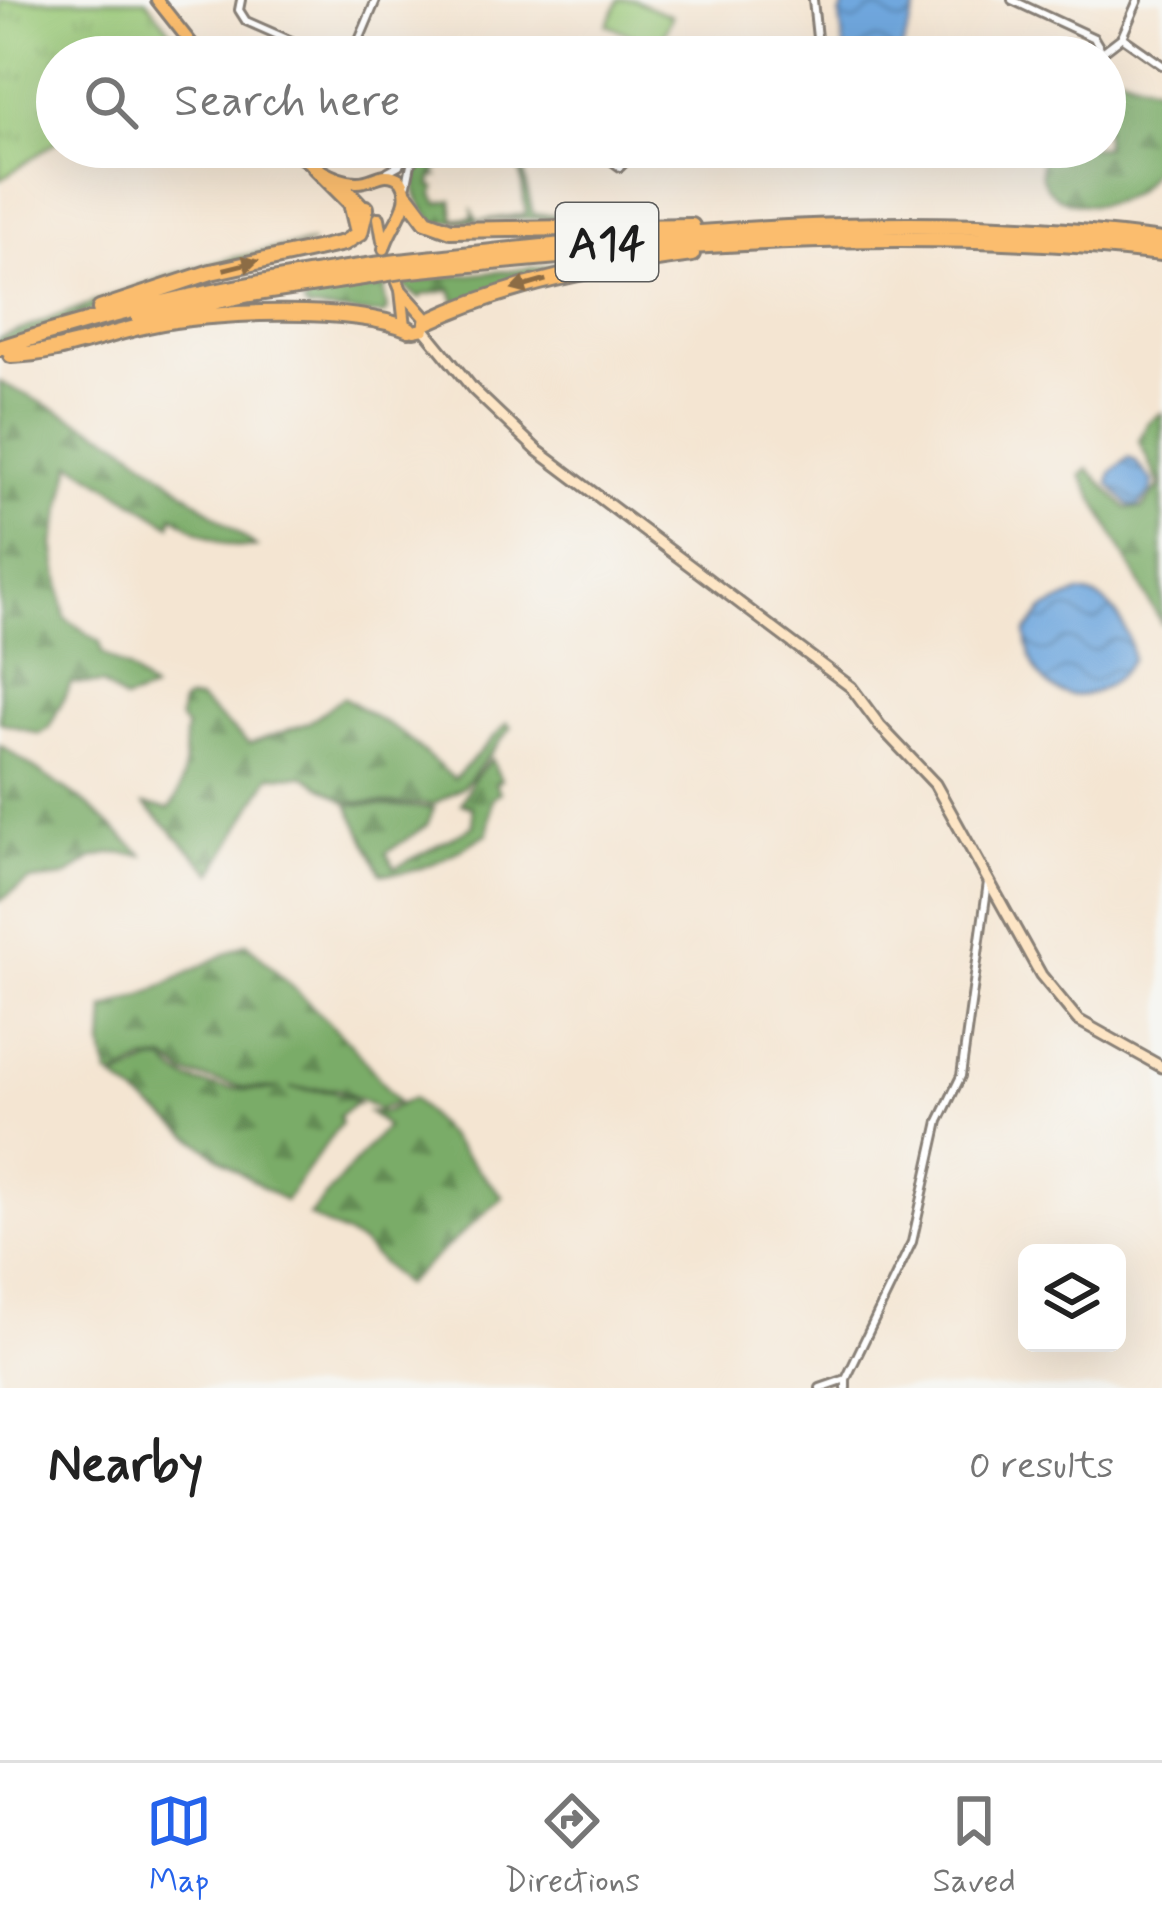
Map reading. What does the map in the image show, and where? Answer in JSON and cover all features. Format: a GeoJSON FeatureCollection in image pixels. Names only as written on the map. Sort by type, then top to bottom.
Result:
{"type":"FeatureCollection","features":[{"type":"Feature","properties":{"kind":"highway"},"geometry":{"type":"LineString","coordinates":[[316,168],[355,210],[358,225],[352,238]]}},
{"type":"Feature","properties":{"kind":"highway","name":"A14"},"geometry":{"type":"LineString","coordinates":[[407,193],[426,221],[451,230],[783,223],[817,229]]}},
{"type":"Feature","properties":{"kind":"highway"},"geometry":{"type":"LineString","coordinates":[[352,238],[363,228],[370,210]]}},
{"type":"Feature","properties":{"kind":"highway","name":"A14"},"geometry":{"type":"LineString","coordinates":[[52,331],[210,291],[702,234],[1005,228],[1162,241]]}},
{"type":"Feature","properties":{"kind":"highway","name":"A14"},"geometry":{"type":"LineString","coordinates":[[4,354],[75,317],[211,272],[352,238]]}},
{"type":"Feature","properties":{"kind":"highway","name":"A14"},"geometry":{"type":"LineString","coordinates":[[400,266],[768,241],[1027,239],[1162,253]]}},
{"type":"Feature","properties":{"kind":"highway","name":"A14"},"geometry":{"type":"LineString","coordinates":[[420,327],[478,300],[581,271],[768,241]]}},
{"type":"Feature","properties":{"kind":"highway","name":"A14"},"geometry":{"type":"LineString","coordinates":[[4,354],[146,316],[375,270]]}},
{"type":"Feature","properties":{"kind":"highway"},"geometry":{"type":"LineString","coordinates":[[4,354],[34,354],[150,325],[247,313],[420,327]]}},
{"type":"Feature","properties":{"kind":"main road"},"geometry":{"type":"LineString","coordinates":[[157,0],[185,36]]}},
{"type":"Feature","properties":{"kind":"main road"},"geometry":{"type":"LineString","coordinates":[[317,168],[356,182],[378,175],[398,177],[407,193],[384,249]]}},
{"type":"Feature","properties":{"kind":"main road"},"geometry":{"type":"LineString","coordinates":[[378,175],[364,190],[384,249],[420,327]]}},
{"type":"Feature","properties":{"kind":"main road"},"geometry":{"type":"LineString","coordinates":[[335,176],[370,210],[397,215]]}},
{"type":"Feature","properties":{"kind":"main road"},"geometry":{"type":"LineString","coordinates":[[401,290],[420,327]]}},
{"type":"Feature","properties":{"kind":"street"},"geometry":{"type":"LineString","coordinates":[[242,0],[239,13],[246,21],[280,36]]}},
{"type":"Feature","properties":{"kind":"street"},"geometry":{"type":"LineString","coordinates":[[361,36],[376,0]]}},
{"type":"Feature","properties":{"kind":"street"},"geometry":{"type":"LineString","coordinates":[[813,0],[817,36]]}},
{"type":"Feature","properties":{"kind":"street"},"geometry":{"type":"LineString","coordinates":[[1012,0],[1090,36]]}},
{"type":"Feature","properties":{"kind":"street"},"geometry":{"type":"LineString","coordinates":[[1122,36],[1138,0]]}},
{"type":"Feature","properties":{"kind":"street"},"geometry":{"type":"LineString","coordinates":[[1126,40],[1162,65]]}},
{"type":"Feature","properties":{"kind":"street"},"geometry":{"type":"LineString","coordinates":[[378,175],[393,168]]}},
{"type":"Feature","properties":{"kind":"street"},"geometry":{"type":"LineString","coordinates":[[407,193],[410,168]]}},
{"type":"Feature","properties":{"kind":"street"},"geometry":{"type":"LineString","coordinates":[[420,327],[498,416],[538,451],[850,687],[934,784],[1041,975],[1078,1020],[1162,1066]]}},
{"type":"Feature","properties":{"kind":"street"},"geometry":{"type":"LineString","coordinates":[[820,1388],[846,1383],[912,1242],[939,1121],[961,1076],[989,878]]}},
{"type":"Feature","properties":{"kind":"green space"},"geometry":{"type":"Polygon","coordinates":[[[0,0],[146,0],[175,36],[36,36],[36,155],[0,180],[0,0]]]}},
{"type":"Feature","properties":{"kind":"green space"},"geometry":{"type":"Polygon","coordinates":[[[619,0],[634,0],[672,16],[663,36],[634,36],[607,25],[619,0]]]}},
{"type":"Feature","properties":{"kind":"green space"},"geometry":{"type":"Polygon","coordinates":[[[1126,77],[1162,89],[1155,165],[1142,185],[1123,198],[1079,204],[1060,198],[1046,186],[1041,169],[1126,168],[1126,77]]]}},
{"type":"Feature","properties":{"kind":"green space"},"geometry":{"type":"Polygon","coordinates":[[[438,168],[432,178],[433,195],[438,203],[452,200],[454,219],[473,217],[473,212],[478,221],[438,226],[417,197],[419,169],[438,168]]]}},
{"type":"Feature","properties":{"kind":"green space"},"geometry":{"type":"Polygon","coordinates":[[[520,168],[533,214],[604,216],[481,221],[526,214],[520,168]]]}},
{"type":"Feature","properties":{"kind":"green space"},"geometry":{"type":"Polygon","coordinates":[[[313,243],[171,281],[0,345],[0,338],[152,282],[230,259],[313,243]]]}},
{"type":"Feature","properties":{"kind":"green space"},"geometry":{"type":"Polygon","coordinates":[[[581,263],[456,304],[451,290],[420,299],[398,282],[581,263]]]}},
{"type":"Feature","properties":{"kind":"green space"},"geometry":{"type":"Polygon","coordinates":[[[388,283],[383,315],[308,309],[303,304],[319,294],[388,283]]]}},
{"type":"Feature","properties":{"kind":"green space"},"geometry":{"type":"Polygon","coordinates":[[[0,382],[121,442],[256,547],[222,543],[173,515],[171,525],[72,463],[54,544],[65,618],[100,642],[102,653],[152,691],[124,701],[102,684],[71,683],[49,728],[39,734],[0,722],[0,382]]]}},
{"type":"Feature","properties":{"kind":"green space"},"geometry":{"type":"Polygon","coordinates":[[[1162,413],[1162,625],[1081,475],[1088,469],[1126,508],[1142,509],[1160,485],[1139,441],[1148,422],[1162,413]]]}},
{"type":"Feature","properties":{"kind":"green space"},"geometry":{"type":"Polygon","coordinates":[[[343,697],[404,735],[454,779],[507,723],[511,728],[463,787],[434,804],[346,802],[305,776],[271,775],[213,873],[145,805],[169,809],[180,791],[186,728],[179,719],[187,700],[199,700],[249,744],[308,723],[343,697]]]}},
{"type":"Feature","properties":{"kind":"green space"},"geometry":{"type":"Polygon","coordinates":[[[0,745],[84,802],[143,855],[112,853],[93,858],[65,877],[28,881],[0,901],[0,745]]]}},
{"type":"Feature","properties":{"kind":"green space"},"geometry":{"type":"Polygon","coordinates":[[[491,759],[501,780],[495,783],[500,792],[492,798],[488,833],[423,867],[381,873],[348,804],[434,808],[427,825],[386,853],[395,868],[473,826],[472,806],[461,804],[472,781],[491,759]]]}},
{"type":"Feature","properties":{"kind":"green space"},"geometry":{"type":"Polygon","coordinates":[[[247,943],[353,1046],[398,1102],[379,1109],[339,1089],[290,1088],[335,1092],[360,1105],[356,1103],[339,1116],[341,1123],[285,1201],[115,1080],[163,1061],[199,1083],[242,1090],[276,1088],[246,1088],[185,1074],[166,1059],[145,1061],[114,1077],[108,1075],[103,1046],[105,1008],[148,993],[247,943]]]}},
{"type":"Feature","properties":{"kind":"green space"},"geometry":{"type":"Polygon","coordinates":[[[413,1098],[503,1197],[404,1285],[361,1243],[309,1216],[386,1126],[369,1112],[385,1112],[413,1098]]]}},
{"type":"Feature","properties":{"kind":"water"},"geometry":{"type":"Polygon","coordinates":[[[846,0],[919,0],[906,36],[842,36],[840,16],[846,0]]]}},
{"type":"Feature","properties":{"kind":"water"},"geometry":{"type":"Polygon","coordinates":[[[1128,458],[1153,482],[1139,506],[1129,505],[1109,483],[1111,473],[1128,458]]]}},
{"type":"Feature","properties":{"kind":"water"},"geometry":{"type":"Polygon","coordinates":[[[1079,593],[1101,600],[1117,615],[1128,636],[1132,659],[1101,689],[1084,695],[1052,688],[1039,675],[1026,633],[1043,610],[1079,593]]]}}]}
